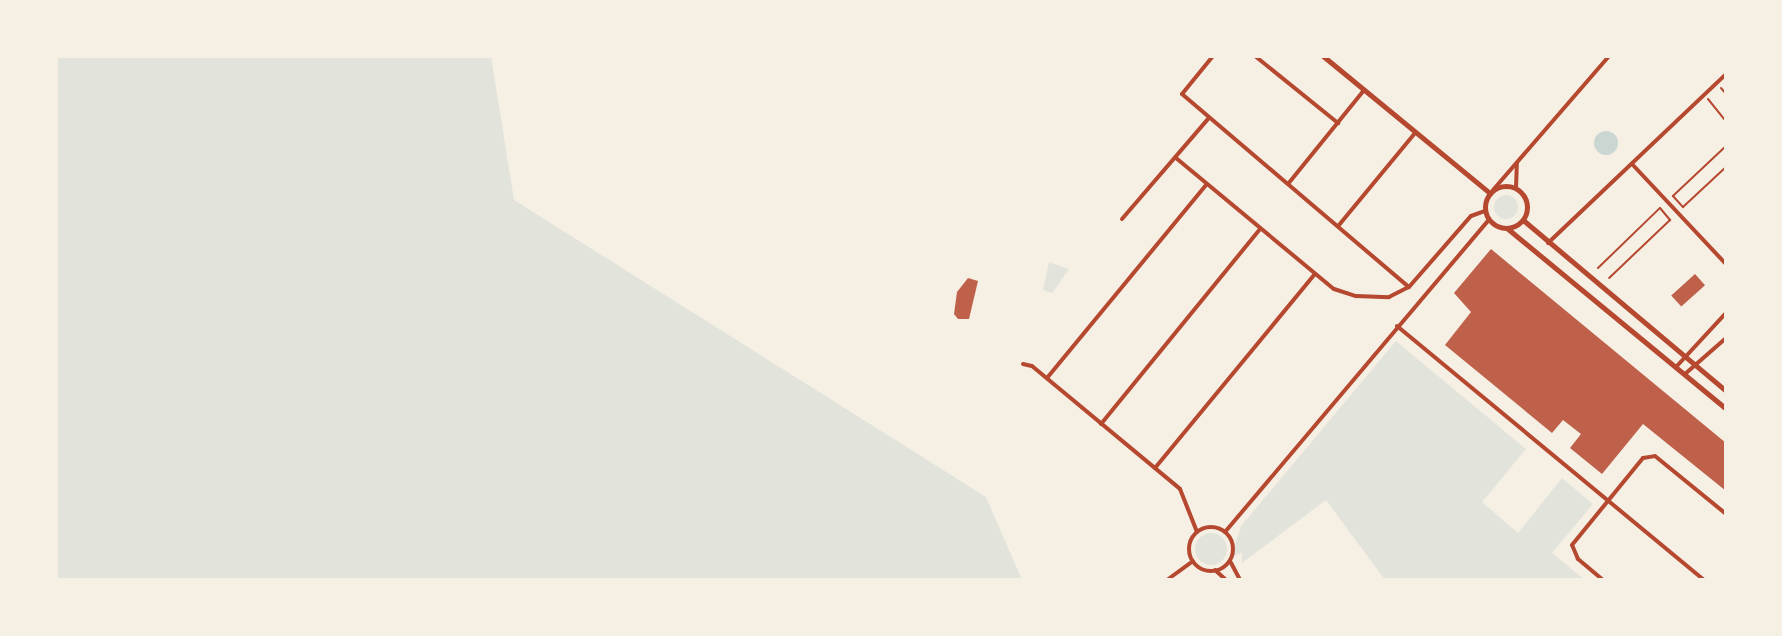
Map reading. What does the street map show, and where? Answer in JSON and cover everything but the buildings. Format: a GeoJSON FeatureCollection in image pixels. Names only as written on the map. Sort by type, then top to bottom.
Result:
{"type":"FeatureCollection","features":[{"type":"Feature","properties":{"kind":"main road"},"geometry":{"type":"LineString","coordinates":[[1323,56],[1492,192],[1516,188],[1526,199],[1523,220]]}},
{"type":"Feature","properties":{"kind":"main road"},"geometry":{"type":"LineString","coordinates":[[1492,192],[1485,211],[1489,220],[1508,229],[1726,409]]}},
{"type":"Feature","properties":{"kind":"main road"},"geometry":{"type":"LineString","coordinates":[[1523,220],[1726,391]]}},
{"type":"Feature","properties":{"kind":"main road"},"geometry":{"type":"LineString","coordinates":[[1508,229],[1523,220]]}},
{"type":"Feature","properties":{"kind":"street"},"geometry":{"type":"LineString","coordinates":[[1213,56],[1182,94],[1409,287]]}},
{"type":"Feature","properties":{"kind":"street"},"geometry":{"type":"LineString","coordinates":[[1255,56],[1338,123]]}},
{"type":"Feature","properties":{"kind":"street"},"geometry":{"type":"LineString","coordinates":[[1492,192],[1609,56]]}},
{"type":"Feature","properties":{"kind":"street"},"geometry":{"type":"LineString","coordinates":[[1548,243],[1726,74]]}},
{"type":"Feature","properties":{"kind":"street"},"geometry":{"type":"LineString","coordinates":[[1288,184],[1364,90]]}},
{"type":"Feature","properties":{"kind":"street"},"geometry":{"type":"LineString","coordinates":[[1122,219],[1210,118]]}},
{"type":"Feature","properties":{"kind":"street"},"geometry":{"type":"LineString","coordinates":[[1339,225],[1415,133]]}},
{"type":"Feature","properties":{"kind":"street"},"geometry":{"type":"LineString","coordinates":[[1176,158],[1334,289],[1356,296],[1389,297],[1409,287],[1471,216],[1485,211]]}},
{"type":"Feature","properties":{"kind":"street"},"geometry":{"type":"LineString","coordinates":[[1516,188],[1519,160]]}},
{"type":"Feature","properties":{"kind":"street"},"geometry":{"type":"LineString","coordinates":[[1631,164],[1726,264]]}},
{"type":"Feature","properties":{"kind":"street"},"geometry":{"type":"LineString","coordinates":[[1047,378],[1207,184]]}},
{"type":"Feature","properties":{"kind":"street"},"geometry":{"type":"LineString","coordinates":[[1225,532],[1489,220]]}},
{"type":"Feature","properties":{"kind":"street"},"geometry":{"type":"LineString","coordinates":[[1101,424],[1260,229]]}},
{"type":"Feature","properties":{"kind":"street"},"geometry":{"type":"LineString","coordinates":[[1155,468],[1315,274]]}},
{"type":"Feature","properties":{"kind":"street"},"geometry":{"type":"LineString","coordinates":[[1676,367],[1683,355],[1726,313]]}},
{"type":"Feature","properties":{"kind":"street"},"geometry":{"type":"LineString","coordinates":[[1397,326],[1704,580]]}},
{"type":"Feature","properties":{"kind":"street"},"geometry":{"type":"LineString","coordinates":[[1685,374],[1726,338]]}},
{"type":"Feature","properties":{"kind":"street"},"geometry":{"type":"LineString","coordinates":[[1023,364],[1047,378],[1186,497],[1197,532]]}},
{"type":"Feature","properties":{"kind":"street"},"geometry":{"type":"LineString","coordinates":[[1603,580],[1572,549],[1607,499],[1649,455],[1726,514]]}},
{"type":"Feature","properties":{"kind":"street"},"geometry":{"type":"LineString","coordinates":[[1193,561],[1190,543],[1197,532],[1208,527],[1225,532],[1232,542],[1230,560],[1240,580]]}},
{"type":"Feature","properties":{"kind":"street"},"geometry":{"type":"LineString","coordinates":[[1215,570],[1230,560]]}},
{"type":"Feature","properties":{"kind":"street"},"geometry":{"type":"LineString","coordinates":[[1193,561],[1215,570],[1226,580]]}},
{"type":"Feature","properties":{"kind":"street"},"geometry":{"type":"LineString","coordinates":[[1167,580],[1193,561]]}},
{"type":"Feature","properties":{"kind":"path"},"geometry":{"type":"LineString","coordinates":[[1726,94],[1720,87],[1706,101],[1726,121]]}},
{"type":"Feature","properties":{"kind":"path"},"geometry":{"type":"LineString","coordinates":[[1726,146],[1673,196],[1683,207],[1726,167]]}},
{"type":"Feature","properties":{"kind":"path"},"geometry":{"type":"LineString","coordinates":[[1598,268],[1660,208],[1670,220],[1609,278]]}},
{"type":"Feature","properties":{"kind":"shaded area"},"geometry":{"type":"Polygon","coordinates":[[[56,56],[491,56],[514,200],[986,497],[1022,580],[56,580],[56,56]]]}},
{"type":"Feature","properties":{"kind":"shaded area"},"geometry":{"type":"Polygon","coordinates":[[[1606,131],[1614,135],[1618,143],[1614,151],[1606,155],[1598,151],[1594,143],[1598,135],[1606,131]]]}},
{"type":"Feature","properties":{"kind":"shaded area"},"geometry":{"type":"Polygon","coordinates":[[[1506,195],[1515,198],[1518,207],[1515,216],[1506,219],[1497,216],[1494,207],[1497,198],[1506,195]]]}},
{"type":"Feature","properties":{"kind":"shaded area"},"geometry":{"type":"Polygon","coordinates":[[[1049,262],[1069,269],[1052,293],[1043,290],[1049,262]]]}},
{"type":"Feature","properties":{"kind":"shaded area"},"geometry":{"type":"Polygon","coordinates":[[[1396,341],[1526,449],[1482,502],[1518,533],[1562,478],[1593,504],[1552,553],[1585,580],[1385,580],[1326,500],[1242,563],[1242,553],[1231,557],[1241,526],[1396,341]]]}},
{"type":"Feature","properties":{"kind":"shaded area"},"geometry":{"type":"Polygon","coordinates":[[[1211,533],[1222,538],[1227,549],[1222,560],[1211,565],[1200,560],[1195,549],[1200,538],[1211,533]]]}}]}
